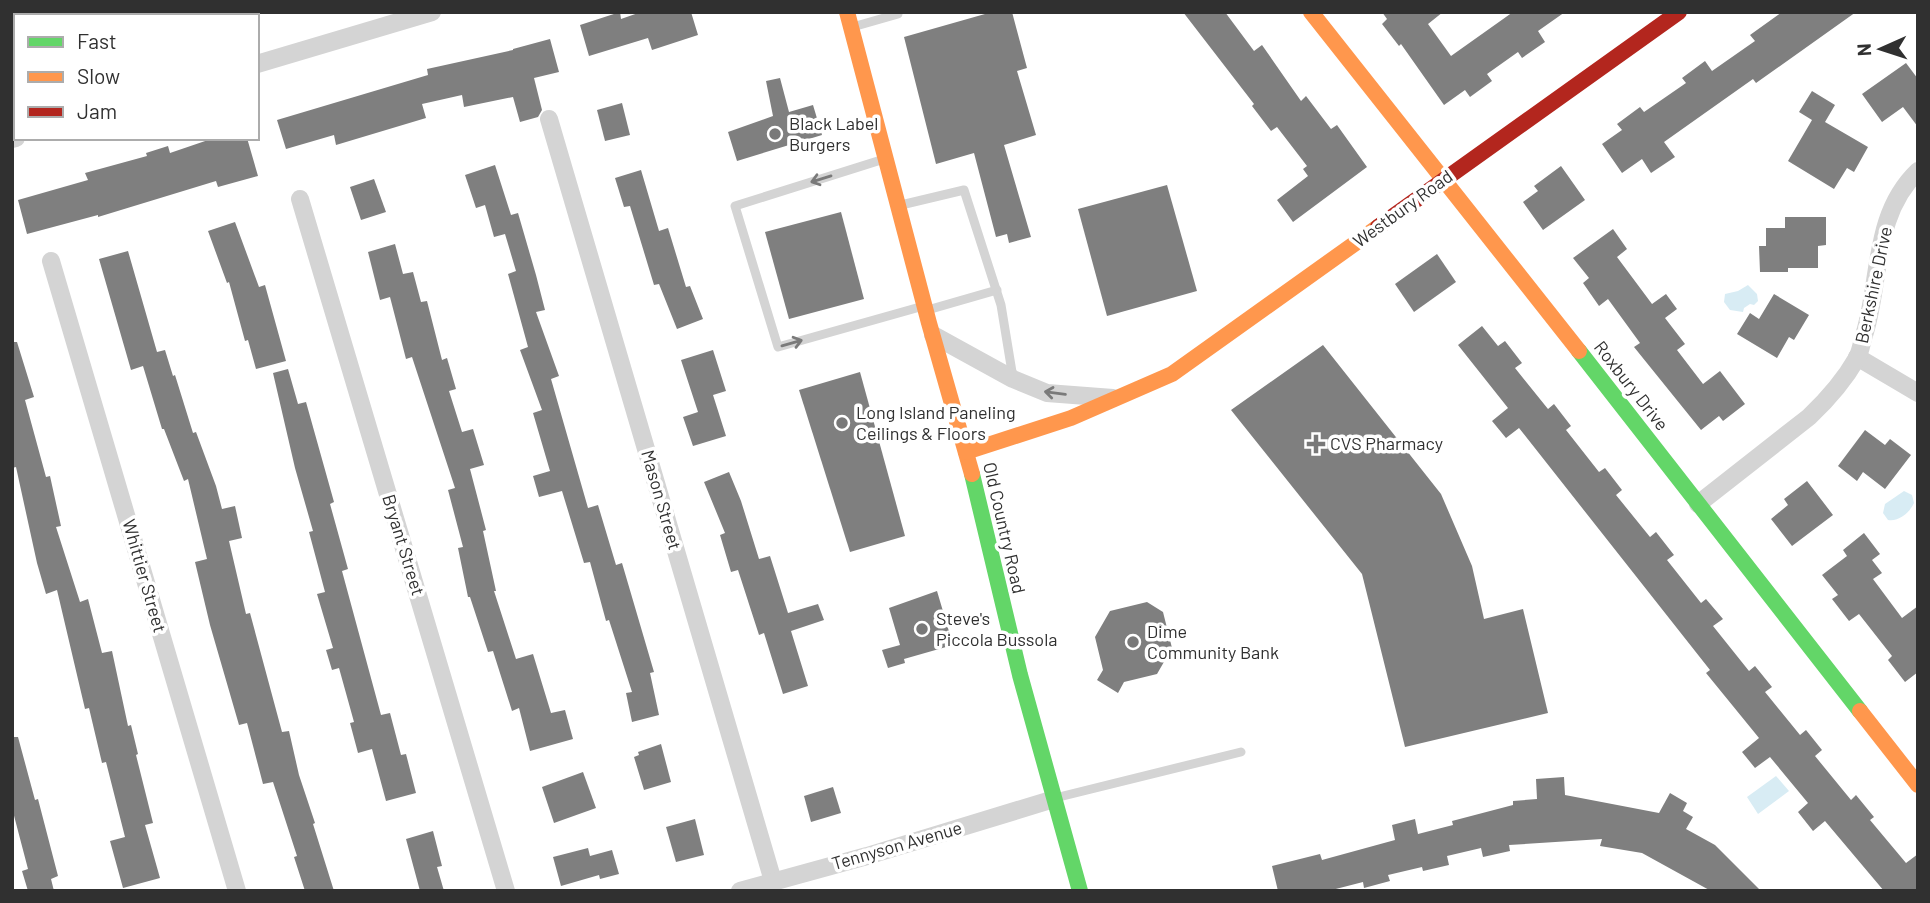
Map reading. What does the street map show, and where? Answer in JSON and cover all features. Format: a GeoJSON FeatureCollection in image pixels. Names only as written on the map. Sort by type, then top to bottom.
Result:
{"type":"FeatureCollection","features":[{"type":"Feature","properties":{"kind":"street"},"geometry":{"type":"LineString","coordinates":[[259,63],[432,12]]}},
{"type":"Feature","properties":{"kind":"street","name":"Roxbury Drive"},"geometry":{"type":"LineString","coordinates":[[1311,12],[1445,179],[1918,785]]}},
{"type":"Feature","properties":{"kind":"street","name":"Westbury Road"},"geometry":{"type":"LineString","coordinates":[[966,452],[1123,398],[1172,374],[1679,12]]}},
{"type":"Feature","properties":{"kind":"street","name":"Old Country Road"},"geometry":{"type":"LineString","coordinates":[[849,20],[925,309],[966,452],[1020,675],[1080,891]]}},
{"type":"Feature","properties":{"kind":"street","name":"Mason Street"},"geometry":{"type":"LineString","coordinates":[[549,119],[774,881]]}},
{"type":"Feature","properties":{"kind":"street","name":"Berkshire Drive"},"geometry":{"type":"LineString","coordinates":[[1698,504],[1809,417],[1825,402],[1857,357],[1873,300],[1880,244],[1886,223],[1903,188],[1918,171]]}},
{"type":"Feature","properties":{"kind":"street","name":"Bryant Street"},"geometry":{"type":"LineString","coordinates":[[300,199],[506,891]]}},
{"type":"Feature","properties":{"kind":"street","name":"Whittier Street"},"geometry":{"type":"LineString","coordinates":[[51,261],[237,891]]}},
{"type":"Feature","properties":{"kind":"street","name":"Westbury Road"},"geometry":{"type":"LineString","coordinates":[[933,335],[1013,379],[1047,393],[1123,398]]}},
{"type":"Feature","properties":{"kind":"street"},"geometry":{"type":"LineString","coordinates":[[1857,357],[1918,393]]}},
{"type":"Feature","properties":{"kind":"street","name":"Tennyson Avenue"},"geometry":{"type":"LineString","coordinates":[[740,891],[867,856],[1054,799]]}},
{"type":"Feature","properties":{"kind":"lane"},"geometry":{"type":"LineString","coordinates":[[849,20],[898,14]]}},
{"type":"Feature","properties":{"kind":"lane"},"geometry":{"type":"LineString","coordinates":[[886,158],[735,206],[778,347],[997,290]]}},
{"type":"Feature","properties":{"kind":"lane"},"geometry":{"type":"LineString","coordinates":[[898,206],[964,190],[1001,305],[1013,379]]}},
{"type":"Feature","properties":{"kind":"lane"},"geometry":{"type":"LineString","coordinates":[[1054,799],[1241,752]]}},
{"type":"Feature","properties":{"kind":"shaded area"},"geometry":{"type":"Polygon","coordinates":[[[1748,285],[1757,294],[1758,301],[1744,308],[1743,312],[1730,310],[1724,302],[1725,294],[1748,285]]]}},
{"type":"Feature","properties":{"kind":"shaded area"},"geometry":{"type":"Polygon","coordinates":[[[1904,491],[1912,495],[1914,503],[1900,518],[1888,520],[1883,513],[1885,504],[1904,491]]]}},
{"type":"Feature","properties":{"kind":"shaded area"},"geometry":{"type":"Polygon","coordinates":[[[1776,776],[1789,791],[1758,814],[1747,797],[1776,776]]]}},
{"type":"Feature","properties":{"kind":"building"},"geometry":{"type":"Polygon","coordinates":[[[620,12],[621,19],[641,12],[691,12],[698,35],[652,50],[648,38],[589,56],[580,25],[620,12]]]}},
{"type":"Feature","properties":{"kind":"building"},"geometry":{"type":"Polygon","coordinates":[[[992,12],[1012,12],[1027,68],[1017,71],[1036,135],[1004,145],[1031,237],[1009,243],[1007,234],[996,237],[974,153],[936,164],[904,37],[992,12]]]}},
{"type":"Feature","properties":{"kind":"building"},"geometry":{"type":"Polygon","coordinates":[[[1183,12],[1225,12],[1254,51],[1262,45],[1301,101],[1306,96],[1331,129],[1337,125],[1367,167],[1293,222],[1277,200],[1308,176],[1303,169],[1307,166],[1277,127],[1271,131],[1252,106],[1254,104],[1183,12]]]}},
{"type":"Feature","properties":{"kind":"building"},"geometry":{"type":"Polygon","coordinates":[[[1382,12],[1443,12],[1428,24],[1451,56],[1513,12],[1565,12],[1538,31],[1545,42],[1522,58],[1518,52],[1487,74],[1492,81],[1470,97],[1465,90],[1444,105],[1401,44],[1399,46],[1382,24],[1387,19],[1382,12]]]}},
{"type":"Feature","properties":{"kind":"building"},"geometry":{"type":"Polygon","coordinates":[[[1782,12],[1856,12],[1756,83],[1753,79],[1664,142],[1675,157],[1651,173],[1642,159],[1622,173],[1602,144],[1622,130],[1617,124],[1640,107],[1644,112],[1686,83],[1682,78],[1705,61],[1712,71],[1755,41],[1750,35],[1782,12]]]}},
{"type":"Feature","properties":{"kind":"building"},"geometry":{"type":"Polygon","coordinates":[[[550,39],[559,72],[534,78],[542,110],[538,117],[520,122],[513,97],[464,107],[462,95],[422,104],[426,118],[336,145],[334,135],[286,149],[277,120],[428,75],[427,69],[550,39]]]}},
{"type":"Feature","properties":{"kind":"building"},"geometry":{"type":"Polygon","coordinates":[[[1906,63],[1918,79],[1918,127],[1903,107],[1882,122],[1862,94],[1906,63]]]}},
{"type":"Feature","properties":{"kind":"building","name":"Black Label Burgers"},"geometry":{"type":"Polygon","coordinates":[[[780,78],[789,112],[813,105],[822,135],[737,161],[728,132],[773,116],[766,81],[780,78]]]}},
{"type":"Feature","properties":{"kind":"building"},"geometry":{"type":"Polygon","coordinates":[[[1812,91],[1835,105],[1825,122],[1868,147],[1854,172],[1847,168],[1834,189],[1788,161],[1812,120],[1799,112],[1812,91]]]}},
{"type":"Feature","properties":{"kind":"building"},"geometry":{"type":"Polygon","coordinates":[[[622,103],[630,135],[605,141],[597,110],[622,103]]]}},
{"type":"Feature","properties":{"kind":"building"},"geometry":{"type":"Polygon","coordinates":[[[208,140],[248,140],[258,176],[218,187],[216,181],[98,217],[27,234],[18,200],[88,180],[85,173],[147,156],[146,153],[168,146],[170,153],[208,140]]]}},
{"type":"Feature","properties":{"kind":"building"},"geometry":{"type":"Polygon","coordinates":[[[495,165],[511,215],[518,213],[536,275],[545,310],[536,312],[559,376],[551,379],[588,508],[598,505],[616,565],[622,563],[654,672],[650,673],[659,715],[632,722],[626,693],[632,692],[609,620],[606,621],[590,562],[584,563],[562,491],[539,497],[533,476],[550,471],[533,413],[542,410],[520,350],[528,347],[508,274],[516,271],[505,234],[494,237],[485,205],[476,208],[465,175],[495,165]]]}},
{"type":"Feature","properties":{"kind":"building"},"geometry":{"type":"Polygon","coordinates":[[[1561,166],[1585,200],[1543,230],[1523,202],[1538,191],[1534,186],[1561,166]]]}},
{"type":"Feature","properties":{"kind":"building"},"geometry":{"type":"Polygon","coordinates":[[[641,170],[659,231],[668,228],[686,287],[690,286],[703,319],[677,329],[659,284],[654,285],[630,206],[624,207],[615,178],[641,170]]]}},
{"type":"Feature","properties":{"kind":"building"},"geometry":{"type":"Polygon","coordinates":[[[374,179],[386,212],[361,220],[350,187],[374,179]]]}},
{"type":"Feature","properties":{"kind":"building"},"geometry":{"type":"Polygon","coordinates":[[[1167,185],[1197,291],[1107,316],[1078,209],[1167,185]]]}},
{"type":"Feature","properties":{"kind":"building"},"geometry":{"type":"Polygon","coordinates":[[[841,212],[864,299],[789,319],[765,232],[841,212]]]}},
{"type":"Feature","properties":{"kind":"building"},"geometry":{"type":"Polygon","coordinates":[[[1785,217],[1826,217],[1826,245],[1818,246],[1818,268],[1760,272],[1759,246],[1766,246],[1766,228],[1785,228],[1785,217]]]}},
{"type":"Feature","properties":{"kind":"building"},"geometry":{"type":"Polygon","coordinates":[[[235,222],[259,287],[265,285],[286,361],[256,369],[248,340],[245,341],[229,282],[227,283],[208,231],[235,222]]]}},
{"type":"Feature","properties":{"kind":"building"},"geometry":{"type":"Polygon","coordinates":[[[1613,229],[1627,249],[1617,257],[1652,304],[1666,294],[1677,309],[1665,318],[1685,344],[1677,350],[1703,384],[1720,371],[1745,404],[1723,421],[1719,416],[1701,430],[1634,347],[1640,343],[1608,299],[1599,306],[1583,283],[1589,278],[1573,258],[1613,229]]]}},
{"type":"Feature","properties":{"kind":"building"},"geometry":{"type":"Polygon","coordinates":[[[395,244],[403,274],[413,272],[421,302],[427,301],[442,360],[447,358],[456,389],[449,391],[462,432],[473,429],[484,465],[470,469],[486,530],[483,531],[494,591],[516,659],[533,654],[551,713],[565,710],[573,739],[530,751],[519,708],[512,711],[493,651],[488,652],[468,597],[458,548],[463,547],[448,490],[455,488],[412,357],[406,359],[390,297],[380,300],[368,252],[395,244]]]}},
{"type":"Feature","properties":{"kind":"building"},"geometry":{"type":"Polygon","coordinates":[[[128,251],[157,352],[165,350],[193,433],[196,432],[216,486],[222,509],[235,506],[242,538],[229,541],[246,614],[250,613],[282,732],[289,731],[299,775],[334,891],[305,891],[294,857],[297,856],[273,782],[263,784],[247,723],[239,725],[195,562],[207,559],[188,479],[184,481],[162,429],[143,366],[131,370],[99,259],[128,251]]]}},
{"type":"Feature","properties":{"kind":"building"},"geometry":{"type":"Polygon","coordinates":[[[1437,254],[1456,282],[1414,312],[1395,284],[1437,254]]]}},
{"type":"Feature","properties":{"kind":"building"},"geometry":{"type":"Polygon","coordinates":[[[1774,294],[1809,315],[1794,340],[1789,337],[1777,358],[1737,334],[1750,313],[1759,319],[1774,294]]]}},
{"type":"Feature","properties":{"kind":"building"},"geometry":{"type":"Polygon","coordinates":[[[1482,326],[1498,346],[1505,341],[1522,363],[1515,368],[1548,409],[1554,404],[1571,426],[1566,430],[1599,472],[1605,468],[1622,490],[1616,495],[1650,537],[1656,532],[1674,555],[1667,560],[1701,603],[1706,599],[1723,619],[1713,626],[1749,671],[1755,666],[1772,687],[1765,692],[1800,735],[1806,730],[1822,750],[1815,756],[1851,800],[1856,795],[1874,817],[1870,820],[1906,863],[1918,854],[1918,891],[1884,891],[1825,821],[1813,831],[1798,812],[1808,803],[1770,757],[1755,768],[1742,752],[1759,738],[1706,673],[1710,670],[1519,428],[1506,438],[1492,421],[1508,408],[1458,345],[1482,326]]]}},
{"type":"Feature","properties":{"kind":"building"},"geometry":{"type":"Polygon","coordinates":[[[12,342],[17,342],[34,397],[25,400],[46,477],[50,476],[61,526],[56,527],[80,602],[88,599],[102,653],[112,651],[153,823],[145,825],[160,878],[123,888],[110,841],[125,837],[106,762],[102,763],[89,708],[85,709],[57,590],[46,594],[16,467],[12,468],[12,342]]]}},
{"type":"Feature","properties":{"kind":"building"},"geometry":{"type":"Polygon","coordinates":[[[1323,345],[1441,494],[1472,566],[1484,619],[1523,609],[1548,713],[1405,747],[1362,574],[1231,410],[1323,345]]]}},
{"type":"Feature","properties":{"kind":"building"},"geometry":{"type":"Polygon","coordinates":[[[713,350],[726,391],[713,395],[726,436],[693,446],[683,417],[698,412],[681,360],[713,350]]]}},
{"type":"Feature","properties":{"kind":"building"},"geometry":{"type":"Polygon","coordinates":[[[288,369],[298,404],[306,402],[334,502],[330,504],[348,569],[342,571],[381,715],[390,713],[401,755],[406,754],[416,793],[386,801],[372,749],[358,753],[350,723],[354,722],[339,668],[332,670],[326,650],[333,648],[317,594],[325,592],[309,532],[313,531],[273,373],[288,369]]]}},
{"type":"Feature","properties":{"kind":"building"},"geometry":{"type":"Polygon","coordinates":[[[860,372],[905,536],[850,552],[799,390],[860,372]]]}},
{"type":"Feature","properties":{"kind":"building"},"geometry":{"type":"Polygon","coordinates":[[[1865,430],[1885,445],[1890,439],[1911,455],[1885,489],[1863,472],[1857,481],[1838,466],[1865,430]]]}},
{"type":"Feature","properties":{"kind":"building"},"geometry":{"type":"Polygon","coordinates":[[[729,472],[759,559],[770,556],[788,613],[818,604],[824,620],[791,631],[808,686],[783,694],[764,633],[759,635],[738,570],[731,572],[720,535],[725,533],[704,482],[729,472]]]}},
{"type":"Feature","properties":{"kind":"building"},"geometry":{"type":"Polygon","coordinates":[[[1807,481],[1833,515],[1792,546],[1771,519],[1788,505],[1784,499],[1807,481]]]}},
{"type":"Feature","properties":{"kind":"building"},"geometry":{"type":"Polygon","coordinates":[[[1864,533],[1880,554],[1872,560],[1882,573],[1873,579],[1902,618],[1918,606],[1918,672],[1905,682],[1888,660],[1892,656],[1859,614],[1849,621],[1832,599],[1838,595],[1822,575],[1847,556],[1843,550],[1864,533]]]}},
{"type":"Feature","properties":{"kind":"building","name":"Steve's Piccola Bussola"},"geometry":{"type":"Polygon","coordinates":[[[937,591],[953,645],[904,659],[905,663],[888,668],[882,650],[900,645],[889,608],[937,591]]]}},
{"type":"Feature","properties":{"kind":"building","name":"Dime Community Bank"},"geometry":{"type":"Polygon","coordinates":[[[1147,602],[1163,612],[1172,648],[1157,674],[1124,682],[1118,693],[1097,680],[1103,670],[1095,637],[1110,611],[1147,602]]]}},
{"type":"Feature","properties":{"kind":"building"},"geometry":{"type":"Polygon","coordinates":[[[12,737],[18,737],[35,800],[38,799],[58,876],[51,879],[54,891],[28,891],[22,871],[28,869],[12,808],[12,737]]]}},
{"type":"Feature","properties":{"kind":"building"},"geometry":{"type":"Polygon","coordinates":[[[661,744],[671,782],[644,790],[634,757],[639,755],[638,752],[661,744]]]}},
{"type":"Feature","properties":{"kind":"building"},"geometry":{"type":"Polygon","coordinates":[[[583,772],[596,808],[554,823],[542,787],[583,772]]]}},
{"type":"Feature","properties":{"kind":"building"},"geometry":{"type":"Polygon","coordinates":[[[1564,777],[1565,795],[1659,813],[1670,793],[1687,803],[1683,811],[1693,817],[1686,829],[1715,845],[1761,891],[1711,891],[1642,853],[1600,846],[1602,839],[1509,845],[1510,851],[1483,857],[1481,848],[1447,856],[1449,865],[1423,871],[1422,867],[1388,875],[1390,881],[1364,888],[1363,882],[1328,891],[1278,891],[1272,866],[1320,854],[1322,860],[1395,840],[1392,825],[1415,819],[1418,834],[1453,825],[1452,821],[1513,805],[1513,801],[1537,799],[1536,779],[1564,777]]]}},
{"type":"Feature","properties":{"kind":"building"},"geometry":{"type":"Polygon","coordinates":[[[833,787],[841,813],[811,822],[804,796],[833,787]]]}},
{"type":"Feature","properties":{"kind":"building"},"geometry":{"type":"Polygon","coordinates":[[[695,819],[704,855],[676,862],[666,827],[695,819]]]}},
{"type":"Feature","properties":{"kind":"building"},"geometry":{"type":"Polygon","coordinates":[[[433,831],[442,866],[437,867],[444,891],[420,891],[406,839],[433,831]]]}},
{"type":"Feature","properties":{"kind":"building"},"geometry":{"type":"Polygon","coordinates":[[[588,848],[590,856],[612,850],[619,874],[600,879],[599,875],[561,886],[553,857],[588,848]]]}},
{"type":"Feature","properties":{"kind":"traffic: fast"},"geometry":{"type":"LineString","coordinates":[[1579,351],[1860,711]]}},
{"type":"Feature","properties":{"kind":"traffic: fast"},"geometry":{"type":"LineString","coordinates":[[972,474],[1020,675],[1080,891]]}},
{"type":"Feature","properties":{"kind":"traffic: slow"},"geometry":{"type":"LineString","coordinates":[[847,12],[972,474]]}},
{"type":"Feature","properties":{"kind":"traffic: slow"},"geometry":{"type":"LineString","coordinates":[[1311,12],[1579,351]]}},
{"type":"Feature","properties":{"kind":"traffic: slow"},"geometry":{"type":"LineString","coordinates":[[966,452],[1071,418],[1172,374],[1378,227]]}},
{"type":"Feature","properties":{"kind":"traffic: slow"},"geometry":{"type":"LineString","coordinates":[[1860,711],[1918,785]]}},
{"type":"Feature","properties":{"kind":"traffic: jam"},"geometry":{"type":"LineString","coordinates":[[1378,227],[1679,12]]}},
{"type":"Feature","properties":{"kind":"place","name":"Black Label Burgers"},"geometry":{"type":"Point","coordinates":[775,134]}},
{"type":"Feature","properties":{"kind":"place","name":"Long Island Paneling Ceilings & Floors"},"geometry":{"type":"Point","coordinates":[842,423]}},
{"type":"Feature","properties":{"kind":"place","name":"CVS Pharmacy"},"geometry":{"type":"Point","coordinates":[1316,444]}},
{"type":"Feature","properties":{"kind":"place","name":"Steve's Piccola Bussola"},"geometry":{"type":"Point","coordinates":[922,629]}},
{"type":"Feature","properties":{"kind":"place","name":"Dime Community Bank"},"geometry":{"type":"Point","coordinates":[1133,642]}}]}
